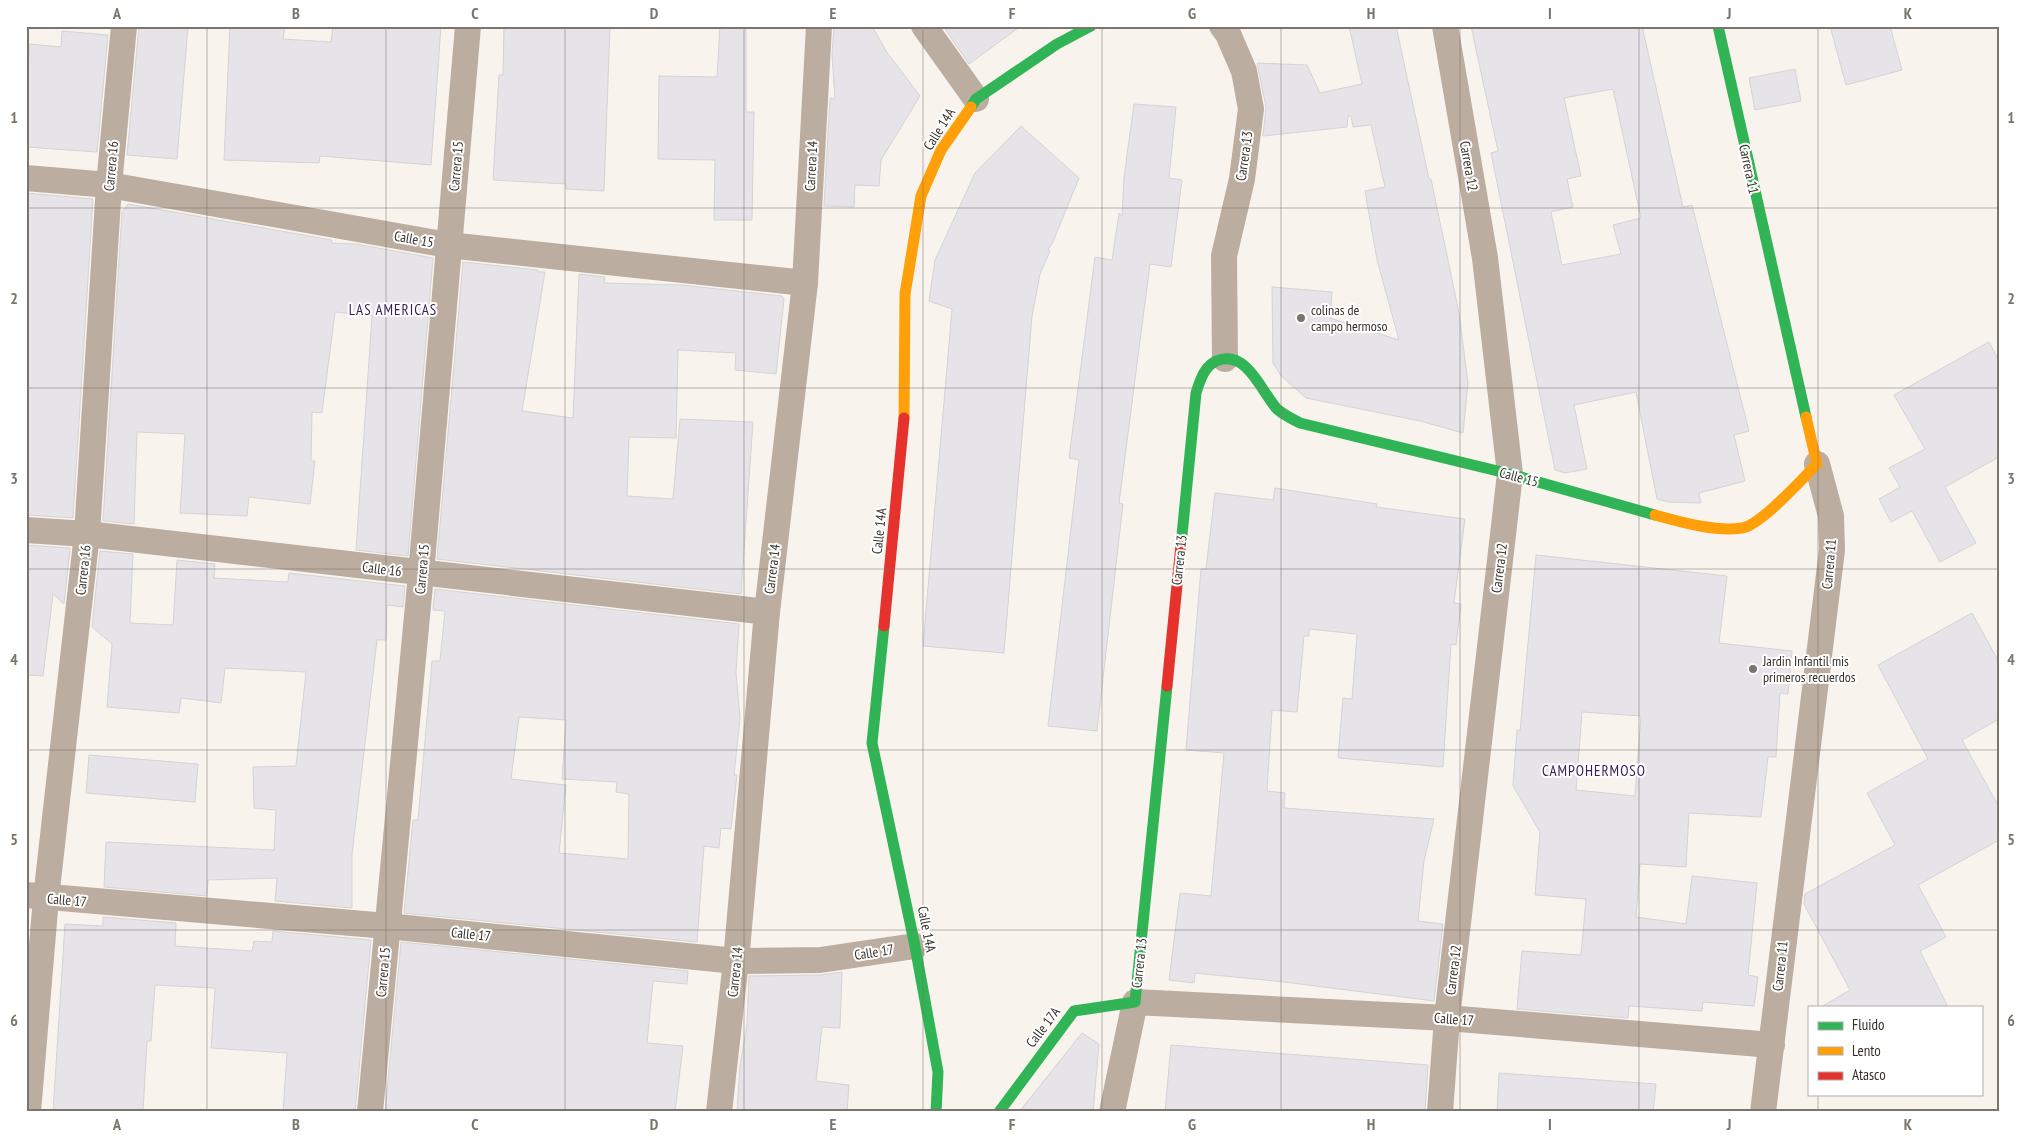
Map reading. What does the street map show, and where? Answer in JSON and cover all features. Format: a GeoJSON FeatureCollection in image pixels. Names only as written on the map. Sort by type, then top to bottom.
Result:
{"type":"FeatureCollection","features":[{"type":"Feature","properties":{"kind":"street","name":"Carrera 16"},"geometry":{"type":"LineString","coordinates":[[28,1112],[36,897],[87,534],[109,185],[124,26]]}},
{"type":"Feature","properties":{"kind":"street","name":"Carrera 15"},"geometry":{"type":"LineString","coordinates":[[370,1112],[421,574],[468,26]]}},
{"type":"Feature","properties":{"kind":"street","name":"Carrera 14"},"geometry":{"type":"LineString","coordinates":[[719,1112],[736,961],[767,612],[805,283],[819,26]]}},
{"type":"Feature","properties":{"kind":"street"},"geometry":{"type":"LineString","coordinates":[[924,26],[976,98]]}},
{"type":"Feature","properties":{"kind":"street","name":"Calle 14A"},"geometry":{"type":"LineString","coordinates":[[936,1112],[938,1072],[915,946],[872,743],[904,437],[905,294],[921,196],[941,150],[976,98],[1057,44],[1091,26]]}},
{"type":"Feature","properties":{"kind":"street","name":"Carrera 13"},"geometry":{"type":"LineString","coordinates":[[1112,1112],[1135,1002],[1196,393],[1204,372],[1209,366],[1224,359],[1224,256],[1242,178],[1251,108],[1244,72],[1228,34],[1222,26]]}},
{"type":"Feature","properties":{"kind":"street","name":"Carrera 12"},"geometry":{"type":"LineString","coordinates":[[1440,1112],[1447,1018],[1510,474],[1485,258],[1445,26]]}},
{"type":"Feature","properties":{"kind":"street","name":"Carrera 11"},"geometry":{"type":"LineString","coordinates":[[1718,26],[1782,318],[1831,516],[1832,550],[1763,1112]]}},
{"type":"Feature","properties":{"kind":"street","name":"Calle 15"},"geometry":{"type":"LineString","coordinates":[[26,178],[109,185],[448,245],[805,283]]}},
{"type":"Feature","properties":{"kind":"street","name":"Calle 15"},"geometry":{"type":"LineString","coordinates":[[1224,359],[1231,359],[1243,365],[1275,406],[1283,414],[1300,423],[1510,474],[1695,526],[1743,528],[1775,507],[1817,464]]}},
{"type":"Feature","properties":{"kind":"street","name":"Calle 16"},"geometry":{"type":"LineString","coordinates":[[26,530],[87,534],[421,574],[767,612]]}},
{"type":"Feature","properties":{"kind":"street","name":"Calle 17"},"geometry":{"type":"LineString","coordinates":[[36,897],[387,926],[736,961],[820,960],[915,946]]}},
{"type":"Feature","properties":{"kind":"street","name":"Calle 17"},"geometry":{"type":"LineString","coordinates":[[1135,1002],[1447,1018],[1772,1045]]}},
{"type":"Feature","properties":{"kind":"street","name":"Calle 17A"},"geometry":{"type":"LineString","coordinates":[[999,1112],[1074,1010],[1135,1002]]}},
{"type":"Feature","properties":{"kind":"building"},"geometry":{"type":"Polygon","coordinates":[[[139,26],[188,26],[177,159],[127,155],[139,26]]]}},
{"type":"Feature","properties":{"kind":"building"},"geometry":{"type":"Polygon","coordinates":[[[230,26],[285,26],[283,39],[331,42],[333,26],[441,26],[431,165],[320,156],[319,163],[224,160],[230,26]]]}},
{"type":"Feature","properties":{"kind":"building"},"geometry":{"type":"Polygon","coordinates":[[[504,26],[610,26],[604,191],[566,189],[566,184],[493,180],[499,75],[503,75],[504,26]]]}},
{"type":"Feature","properties":{"kind":"building"},"geometry":{"type":"Polygon","coordinates":[[[720,26],[746,26],[746,112],[754,112],[752,220],[714,220],[715,160],[658,159],[659,76],[717,77],[720,26]]]}},
{"type":"Feature","properties":{"kind":"building"},"geometry":{"type":"Polygon","coordinates":[[[834,26],[872,26],[886,51],[920,96],[881,160],[879,186],[855,185],[854,207],[824,206],[830,98],[835,99],[832,54],[834,26]]]}},
{"type":"Feature","properties":{"kind":"building"},"geometry":{"type":"Polygon","coordinates":[[[943,26],[1021,26],[969,64],[943,26]]]}},
{"type":"Feature","properties":{"kind":"building"},"geometry":{"type":"Polygon","coordinates":[[[1349,26],[1396,26],[1459,313],[1468,383],[1463,433],[1420,421],[1306,398],[1281,376],[1273,363],[1272,287],[1332,292],[1330,318],[1399,340],[1377,260],[1365,191],[1385,187],[1371,125],[1353,127],[1351,116],[1348,116],[1347,127],[1263,136],[1266,107],[1257,63],[1307,65],[1320,93],[1362,84],[1349,26]]]}},
{"type":"Feature","properties":{"kind":"building"},"geometry":{"type":"Polygon","coordinates":[[[1471,26],[1642,26],[1683,207],[1692,205],[1749,431],[1734,435],[1745,481],[1699,493],[1701,503],[1668,502],[1657,499],[1636,392],[1574,405],[1587,469],[1565,473],[1555,470],[1491,153],[1498,151],[1471,26]],[[1613,89],[1564,98],[1581,176],[1567,179],[1573,207],[1551,212],[1562,265],[1621,254],[1613,225],[1641,218],[1613,89]]]}},
{"type":"Feature","properties":{"kind":"building"},"geometry":{"type":"Polygon","coordinates":[[[1830,26],[1890,26],[1902,70],[1846,85],[1830,26]]]}},
{"type":"Feature","properties":{"kind":"building"},"geometry":{"type":"Polygon","coordinates":[[[62,31],[108,35],[97,152],[26,147],[29,44],[61,47],[62,31]]]}},
{"type":"Feature","properties":{"kind":"building"},"geometry":{"type":"Polygon","coordinates":[[[1795,69],[1801,101],[1755,110],[1749,78],[1795,69]]]}},
{"type":"Feature","properties":{"kind":"building"},"geometry":{"type":"Polygon","coordinates":[[[1134,104],[1176,107],[1169,178],[1182,180],[1171,267],[1150,264],[1119,503],[1123,504],[1097,731],[1048,726],[1079,460],[1069,458],[1095,257],[1112,260],[1119,213],[1122,216],[1124,177],[1134,104]]]}},
{"type":"Feature","properties":{"kind":"building"},"geometry":{"type":"Polygon","coordinates":[[[1021,126],[1079,178],[1048,250],[1050,251],[1040,274],[1032,316],[1004,653],[923,646],[952,309],[929,301],[935,260],[975,173],[1021,126]]]}},
{"type":"Feature","properties":{"kind":"building"},"geometry":{"type":"Polygon","coordinates":[[[26,193],[93,199],[73,518],[26,515],[26,193]]]}},
{"type":"Feature","properties":{"kind":"building"},"geometry":{"type":"Polygon","coordinates":[[[128,204],[332,240],[331,243],[356,244],[433,258],[408,556],[356,550],[372,316],[335,312],[322,413],[312,412],[311,461],[315,461],[310,504],[249,497],[247,516],[180,513],[185,434],[137,432],[134,524],[103,521],[122,212],[128,204]]]}},
{"type":"Feature","properties":{"kind":"building"},"geometry":{"type":"Polygon","coordinates":[[[463,262],[545,272],[522,411],[573,418],[579,274],[605,277],[604,283],[682,285],[782,296],[784,299],[776,374],[735,370],[736,353],[678,350],[676,438],[629,437],[627,496],[673,499],[680,419],[753,422],[741,594],[437,559],[463,262]]]}},
{"type":"Feature","properties":{"kind":"building"},"geometry":{"type":"Polygon","coordinates":[[[1989,342],[1999,361],[1999,457],[1945,487],[1976,543],[1940,562],[1912,511],[1891,522],[1879,499],[1900,487],[1889,468],[1925,449],[1894,395],[1989,342]]]}},
{"type":"Feature","properties":{"kind":"building"},"geometry":{"type":"Polygon","coordinates":[[[1275,488],[1377,504],[1376,507],[1465,519],[1454,603],[1461,604],[1456,645],[1451,644],[1443,767],[1338,758],[1343,698],[1352,699],[1357,634],[1309,629],[1309,636],[1304,636],[1297,712],[1272,710],[1267,791],[1285,793],[1284,808],[1434,819],[1424,861],[1418,921],[1443,924],[1434,1001],[1195,973],[1194,983],[1169,980],[1180,893],[1211,896],[1224,753],[1186,750],[1201,569],[1206,569],[1215,493],[1273,500],[1275,488]]]}},
{"type":"Feature","properties":{"kind":"building"},"geometry":{"type":"Polygon","coordinates":[[[26,545],[70,548],[64,604],[53,594],[43,676],[26,675],[26,545]]]}},
{"type":"Feature","properties":{"kind":"building"},"geometry":{"type":"Polygon","coordinates":[[[100,551],[133,554],[130,623],[173,625],[177,560],[215,564],[214,578],[288,582],[289,573],[405,586],[403,607],[387,605],[386,640],[377,640],[352,855],[352,908],[275,901],[277,878],[208,880],[207,896],[104,887],[106,842],[274,850],[276,810],[254,808],[253,767],[296,766],[306,672],[225,668],[221,703],[181,698],[179,713],[107,707],[112,644],[92,627],[100,551]]]}},
{"type":"Feature","properties":{"kind":"building"},"geometry":{"type":"Polygon","coordinates":[[[1536,555],[1727,576],[1719,643],[1792,651],[1788,694],[1780,693],[1776,757],[1768,757],[1761,817],[1689,813],[1686,867],[1640,864],[1636,917],[1686,924],[1692,876],[1757,883],[1748,975],[1758,977],[1754,1006],[1703,1002],[1702,1011],[1629,1006],[1628,1018],[1517,1009],[1522,951],[1581,955],[1586,899],[1535,895],[1540,832],[1513,786],[1517,730],[1520,731],[1536,555]],[[1582,712],[1576,790],[1635,796],[1641,716],[1582,712]]]}},
{"type":"Feature","properties":{"kind":"building"},"geometry":{"type":"Polygon","coordinates":[[[435,589],[739,624],[736,673],[740,718],[734,775],[737,775],[731,829],[721,828],[719,848],[704,846],[697,942],[404,913],[413,820],[418,820],[432,661],[440,661],[445,611],[433,610],[435,589]],[[519,717],[511,779],[566,785],[559,853],[628,859],[629,794],[616,792],[617,782],[562,779],[566,720],[519,717]]]}},
{"type":"Feature","properties":{"kind":"building"},"geometry":{"type":"Polygon","coordinates":[[[1972,613],[1999,662],[1999,719],[1962,740],[1999,807],[1999,840],[1918,885],[1946,937],[1920,951],[1948,1006],[1823,1006],[1850,990],[1804,904],[1805,894],[1895,845],[1867,793],[1928,759],[1878,665],[1972,613]]]}},
{"type":"Feature","properties":{"kind":"building"},"geometry":{"type":"Polygon","coordinates":[[[89,755],[198,764],[195,802],[86,793],[89,755]]]}},
{"type":"Feature","properties":{"kind":"building"},"geometry":{"type":"Polygon","coordinates":[[[103,917],[176,923],[175,946],[252,951],[254,941],[272,942],[273,931],[371,940],[355,1112],[283,1112],[287,1053],[211,1048],[215,988],[155,985],[151,1041],[147,1041],[143,1112],[53,1112],[65,924],[103,926],[103,917]]]}},
{"type":"Feature","properties":{"kind":"building"},"geometry":{"type":"Polygon","coordinates":[[[401,942],[688,971],[687,984],[653,981],[647,1043],[683,1046],[675,1112],[385,1112],[401,942]]]}},
{"type":"Feature","properties":{"kind":"building"},"geometry":{"type":"Polygon","coordinates":[[[842,972],[840,1028],[822,1027],[816,1081],[849,1085],[847,1112],[737,1112],[740,1065],[747,1025],[749,976],[820,975],[842,972]]]}},
{"type":"Feature","properties":{"kind":"building"},"geometry":{"type":"Polygon","coordinates":[[[1082,1033],[1099,1044],[1093,1112],[1019,1112],[1082,1033]]]}},
{"type":"Feature","properties":{"kind":"building"},"geometry":{"type":"Polygon","coordinates":[[[1171,1045],[1428,1065],[1425,1112],[1165,1112],[1171,1045]]]}},
{"type":"Feature","properties":{"kind":"building"},"geometry":{"type":"Polygon","coordinates":[[[1499,1073],[1656,1084],[1653,1112],[1497,1112],[1499,1073]]]}},
{"type":"Feature","properties":{"kind":"traffic: fast"},"geometry":{"type":"LineString","coordinates":[[971,107],[976,99],[1057,44],[1091,26]]}},
{"type":"Feature","properties":{"kind":"traffic: fast"},"geometry":{"type":"LineString","coordinates":[[1718,26],[1806,417]]}},
{"type":"Feature","properties":{"kind":"traffic: fast"},"geometry":{"type":"LineString","coordinates":[[1181,545],[1196,393],[1201,378],[1210,365],[1219,360],[1229,359],[1246,367],[1277,409],[1300,423],[1510,474],[1655,515]]}},
{"type":"Feature","properties":{"kind":"traffic: fast"},"geometry":{"type":"LineString","coordinates":[[884,626],[872,743],[915,946],[938,1072],[936,1112]]}},
{"type":"Feature","properties":{"kind":"traffic: fast"},"geometry":{"type":"LineString","coordinates":[[999,1112],[1074,1011],[1135,1002],[1167,686]]}},
{"type":"Feature","properties":{"kind":"traffic: slow"},"geometry":{"type":"LineString","coordinates":[[904,418],[905,294],[921,196],[941,150],[971,107]]}},
{"type":"Feature","properties":{"kind":"traffic: slow"},"geometry":{"type":"LineString","coordinates":[[1655,515],[1698,526],[1720,529],[1742,528],[1760,519],[1817,464],[1806,417]]}},
{"type":"Feature","properties":{"kind":"traffic: jam"},"geometry":{"type":"LineString","coordinates":[[884,626],[904,418]]}},
{"type":"Feature","properties":{"kind":"traffic: jam"},"geometry":{"type":"LineString","coordinates":[[1167,686],[1181,545]]}},
{"type":"Feature","properties":{"kind":"place","name":"colinas de campo hermoso"},"geometry":{"type":"Point","coordinates":[1301,318]}},
{"type":"Feature","properties":{"kind":"place","name":"Jardin Infantil mis primeros recuerdos"},"geometry":{"type":"Point","coordinates":[1753,669]}},
{"type":"Feature","properties":{"kind":"district","name":"LAS AMERICAS"},"geometry":{"type":"Point","coordinates":[393,309]}},
{"type":"Feature","properties":{"kind":"district","name":"CAMPOHERMOSO"},"geometry":{"type":"Point","coordinates":[1594,770]}}]}
